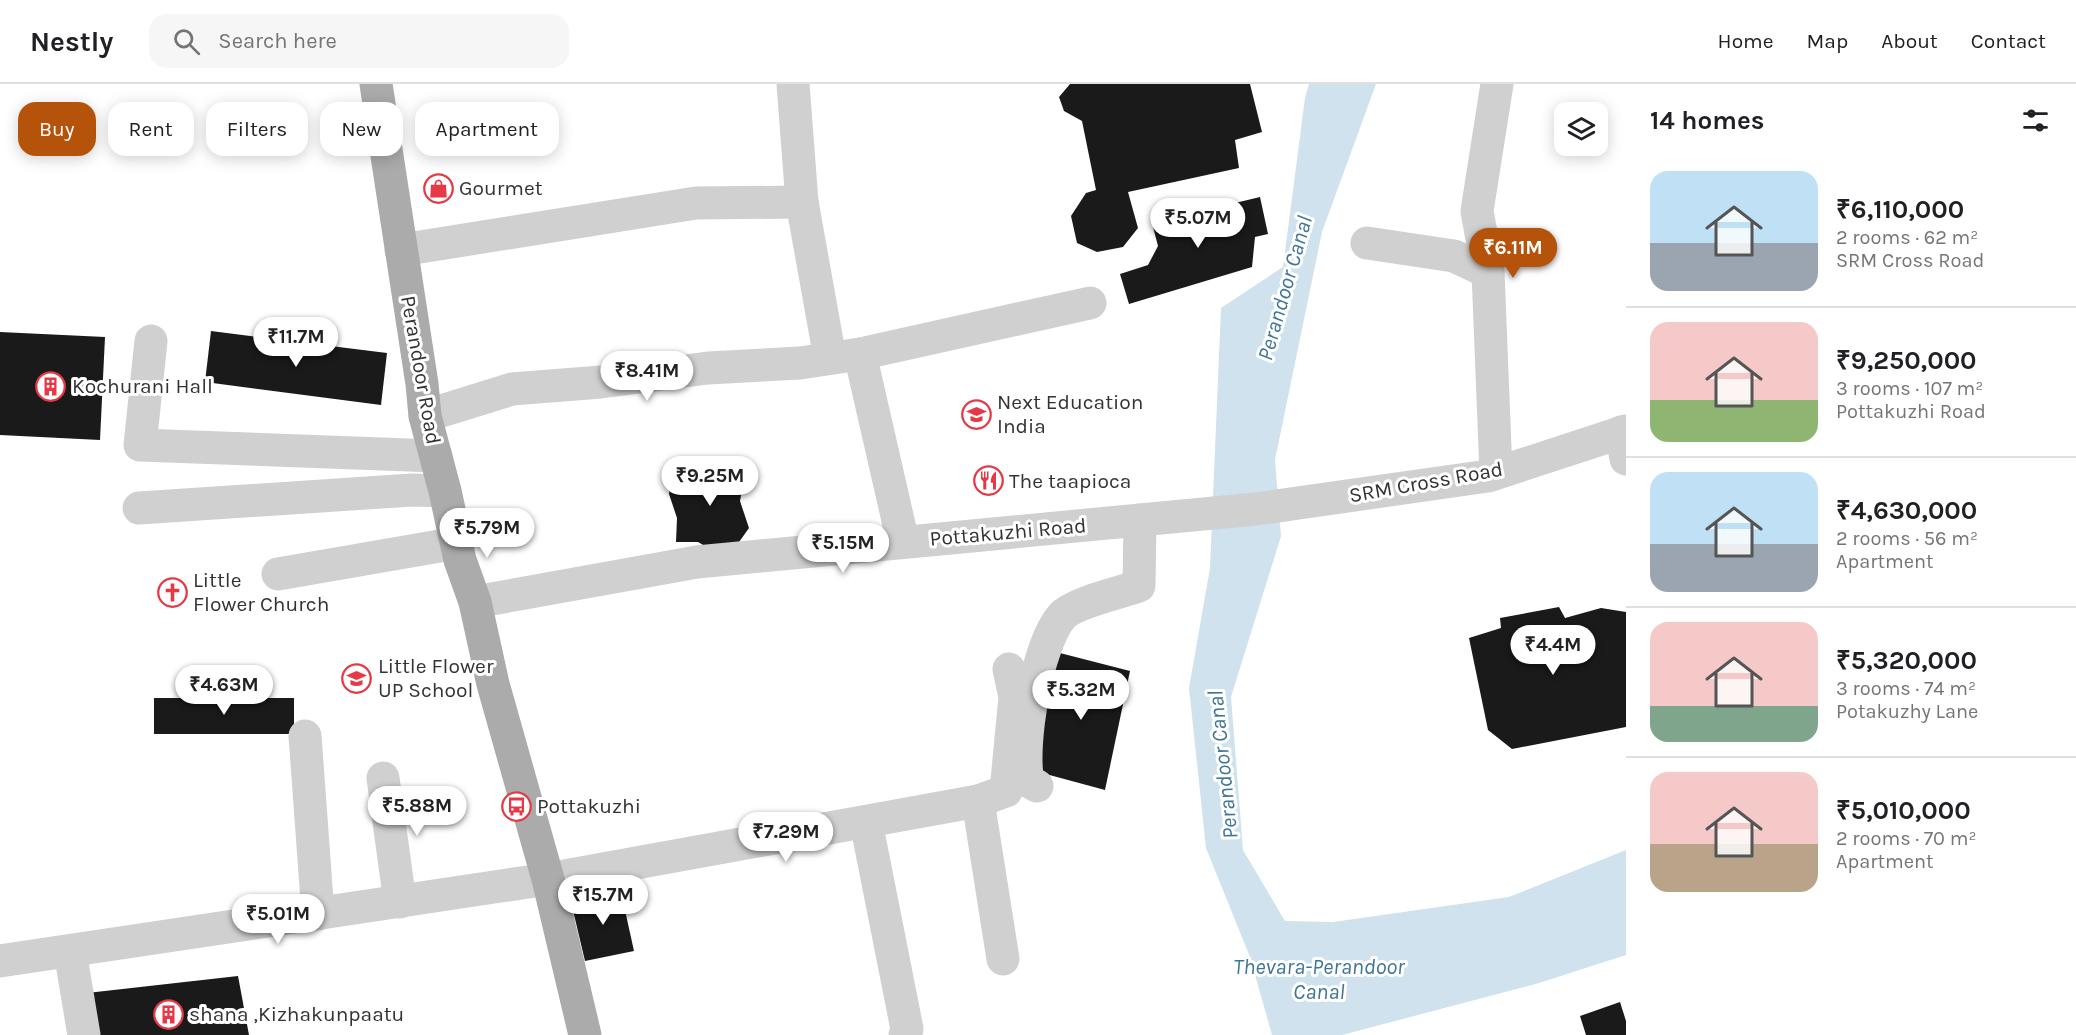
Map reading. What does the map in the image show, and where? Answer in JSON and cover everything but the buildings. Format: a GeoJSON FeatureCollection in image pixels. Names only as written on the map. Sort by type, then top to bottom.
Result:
{"type":"FeatureCollection","features":[{"type":"Feature","properties":{"kind":"main road","name":"Perandoor Road"},"geometry":{"type":"LineString","coordinates":[[376,84],[425,416],[457,543],[475,602],[493,684],[548,879],[585,1035]]}},
{"type":"Feature","properties":{"kind":"street"},"geometry":{"type":"LineString","coordinates":[[793,84],[801,202],[845,356],[903,542]]}},
{"type":"Feature","properties":{"kind":"street"},"geometry":{"type":"LineString","coordinates":[[1496,473],[1488,272],[1477,212],[1497,84]]}},
{"type":"Feature","properties":{"kind":"street"},"geometry":{"type":"LineString","coordinates":[[401,250],[696,203],[801,202]]}},
{"type":"Feature","properties":{"kind":"street"},"geometry":{"type":"LineString","coordinates":[[1367,243],[1454,256],[1488,272]]}},
{"type":"Feature","properties":{"kind":"street"},"geometry":{"type":"LineString","coordinates":[[425,416],[512,389],[601,382],[708,368],[800,363],[845,356],[1090,303]]}},
{"type":"Feature","properties":{"kind":"street"},"geometry":{"type":"LineString","coordinates":[[151,341],[140,445],[436,456]]}},
{"type":"Feature","properties":{"kind":"street","name":"SRM Cross Road"},"geometry":{"type":"LineString","coordinates":[[1293,504],[1488,476],[1624,441]]}},
{"type":"Feature","properties":{"kind":"street"},"geometry":{"type":"LineString","coordinates":[[140,508],[412,490],[445,491]]}},
{"type":"Feature","properties":{"kind":"street","name":"Pottakuzhi Road"},"geometry":{"type":"LineString","coordinates":[[475,602],[697,562],[1293,504]]}},
{"type":"Feature","properties":{"kind":"street"},"geometry":{"type":"LineString","coordinates":[[1037,786],[1028,781],[1025,768],[1037,673],[1052,635],[1063,615],[1075,608],[1140,586],[1140,520]]}},
{"type":"Feature","properties":{"kind":"street"},"geometry":{"type":"LineString","coordinates":[[278,574],[457,543]]}},
{"type":"Feature","properties":{"kind":"street"},"geometry":{"type":"LineString","coordinates":[[0,961],[548,879],[978,801],[1006,791],[1015,697],[1009,669]]}},
{"type":"Feature","properties":{"kind":"street"},"geometry":{"type":"LineString","coordinates":[[305,736],[318,914]]}},
{"type":"Feature","properties":{"kind":"street"},"geometry":{"type":"LineString","coordinates":[[383,778],[400,902]]}},
{"type":"Feature","properties":{"kind":"street"},"geometry":{"type":"LineString","coordinates":[[978,801],[1003,959]]}},
{"type":"Feature","properties":{"kind":"street"},"geometry":{"type":"LineString","coordinates":[[866,822],[907,1029],[905,1035]]}},
{"type":"Feature","properties":{"kind":"street"},"geometry":{"type":"LineString","coordinates":[[70,951],[84,1035]]}},
{"type":"Feature","properties":{"kind":"water","name":"Thevara-Perandoor Canal"},"geometry":{"type":"Polygon","coordinates":[[[1309,84],[1376,84],[1322,232],[1275,460],[1281,536],[1231,697],[1243,850],[1285,921],[1333,922],[1509,897],[1626,850],[1626,955],[1539,983],[1342,1035],[1272,1035],[1250,957],[1206,848],[1189,688],[1210,568],[1221,308],[1283,267],[1305,98],[1309,84]]]}},
{"type":"Feature","properties":{"kind":"place","name":"Gourmet"},"geometry":{"type":"Point","coordinates":[438,188]}},
{"type":"Feature","properties":{"kind":"place","name":"Kochurani Hall"},"geometry":{"type":"Point","coordinates":[51,386]}},
{"type":"Feature","properties":{"kind":"place","name":"Next Education India"},"geometry":{"type":"Point","coordinates":[976,414]}},
{"type":"Feature","properties":{"kind":"place","name":"The taapioca"},"geometry":{"type":"Point","coordinates":[988,481]}},
{"type":"Feature","properties":{"kind":"place","name":"Little Flower Church"},"geometry":{"type":"Point","coordinates":[172,592]}},
{"type":"Feature","properties":{"kind":"place","name":"Little Flower UP School"},"geometry":{"type":"Point","coordinates":[357,678]}},
{"type":"Feature","properties":{"kind":"place","name":"Pottakuzhi"},"geometry":{"type":"Point","coordinates":[516,806]}},
{"type":"Feature","properties":{"kind":"place","name":"shana ,Kizhakunpaatu"},"geometry":{"type":"Point","coordinates":[168,1014]}},
{"type":"Feature","properties":{"kind":"water label","name":"Perandoor Canal"},"geometry":{"type":"Point","coordinates":[1284,288]}},
{"type":"Feature","properties":{"kind":"water label","name":"Perandoor Canal"},"geometry":{"type":"Point","coordinates":[1222,765]}}]}
